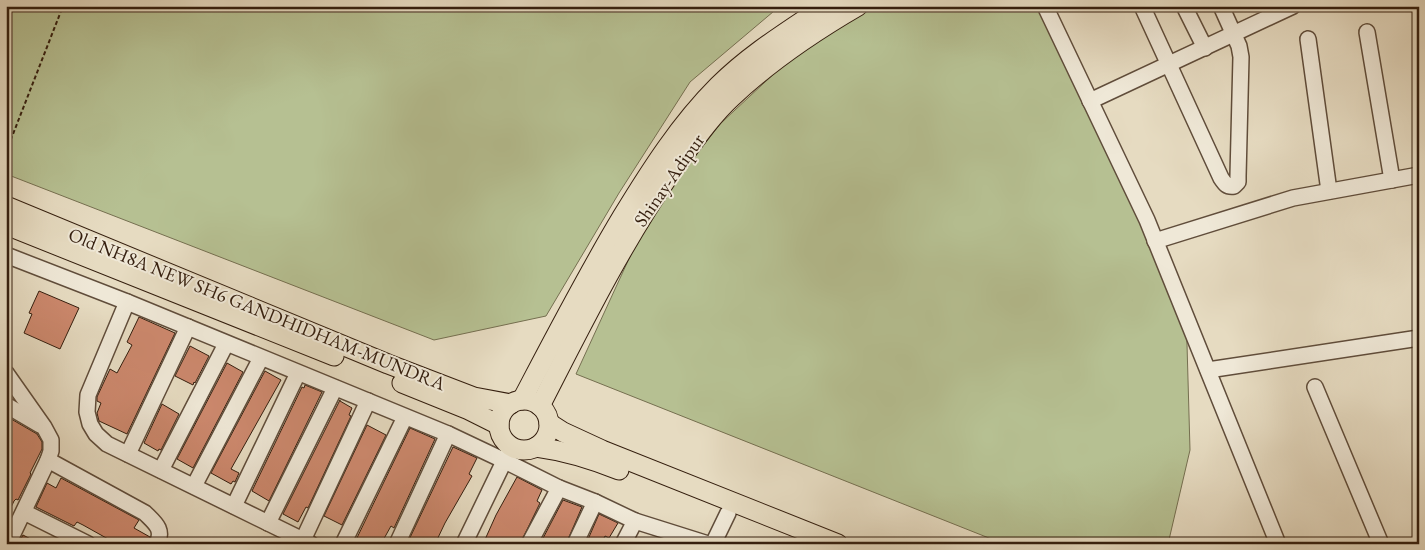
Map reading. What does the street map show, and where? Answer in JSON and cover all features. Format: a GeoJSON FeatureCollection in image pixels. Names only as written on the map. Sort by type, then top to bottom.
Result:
{"type":"FeatureCollection","features":[{"type":"Feature","properties":{"kind":"main road","name":"Shinay-Adipur"},"geometry":{"type":"LineString","coordinates":[[516,402],[641,185],[679,131],[718,86],[758,51],[825,6]]}},
{"type":"Feature","properties":{"kind":"main road","name":"Shinay-Adipur"},"geometry":{"type":"LineString","coordinates":[[540,406],[594,300],[625,246],[656,195],[693,142],[731,98],[769,65],[858,6]]}},
{"type":"Feature","properties":{"kind":"main road","name":"Old NH8A NEW SH6 GANDHIDHAM-MUNDRA"},"geometry":{"type":"LineString","coordinates":[[6,206],[388,364],[474,397],[516,402]]}},
{"type":"Feature","properties":{"kind":"main road"},"geometry":{"type":"LineString","coordinates":[[6,224],[469,410],[499,425]]}},
{"type":"Feature","properties":{"kind":"main road"},"geometry":{"type":"LineString","coordinates":[[531,401],[540,406],[546,414],[549,423],[548,433],[544,441],[536,447],[508,454],[505,441],[500,434],[500,417],[504,409],[516,402],[531,401]]}},
{"type":"Feature","properties":{"kind":"main road"},"geometry":{"type":"LineString","coordinates":[[549,423],[563,432],[602,450],[838,544]]}},
{"type":"Feature","properties":{"kind":"main road"},"geometry":{"type":"LineString","coordinates":[[536,447],[560,450],[599,462],[804,544]]}},
{"type":"Feature","properties":{"kind":"street"},"geometry":{"type":"LineString","coordinates":[[1045,6],[1147,220],[1278,544]]}},
{"type":"Feature","properties":{"kind":"street"},"geometry":{"type":"LineString","coordinates":[[1142,6],[1221,178],[1225,184],[1234,186],[1238,182],[1241,58],[1235,34],[1221,6]]}},
{"type":"Feature","properties":{"kind":"street"},"geometry":{"type":"LineString","coordinates":[[1184,6],[1205,48]]}},
{"type":"Feature","properties":{"kind":"street"},"geometry":{"type":"LineString","coordinates":[[1090,101],[1294,6]]}},
{"type":"Feature","properties":{"kind":"street"},"geometry":{"type":"LineString","coordinates":[[1367,32],[1392,180]]}},
{"type":"Feature","properties":{"kind":"street"},"geometry":{"type":"LineString","coordinates":[[1308,39],[1329,191]]}},
{"type":"Feature","properties":{"kind":"street"},"geometry":{"type":"LineString","coordinates":[[1155,241],[1278,203],[1329,191],[1419,175]]}},
{"type":"Feature","properties":{"kind":"street"},"geometry":{"type":"LineString","coordinates":[[6,255],[127,302],[405,417],[508,454],[559,488],[595,502],[668,538],[708,544]]}},
{"type":"Feature","properties":{"kind":"street"},"geometry":{"type":"LineString","coordinates":[[127,302],[88,395],[87,412],[90,424],[96,434],[107,444],[268,523],[286,538],[307,542],[368,402]]}},
{"type":"Feature","properties":{"kind":"street"},"geometry":{"type":"LineString","coordinates":[[128,454],[188,327]]}},
{"type":"Feature","properties":{"kind":"street"},"geometry":{"type":"LineString","coordinates":[[1208,370],[1419,338]]}},
{"type":"Feature","properties":{"kind":"street"},"geometry":{"type":"LineString","coordinates":[[161,470],[226,344]]}},
{"type":"Feature","properties":{"kind":"street"},"geometry":{"type":"LineString","coordinates":[[194,486],[261,358]]}},
{"type":"Feature","properties":{"kind":"street"},"geometry":{"type":"LineString","coordinates":[[6,373],[51,440],[51,451],[48,460],[8,544]]}},
{"type":"Feature","properties":{"kind":"street"},"geometry":{"type":"LineString","coordinates":[[234,506],[298,373]]}},
{"type":"Feature","properties":{"kind":"street"},"geometry":{"type":"LineString","coordinates":[[1315,387],[1381,544]]}},
{"type":"Feature","properties":{"kind":"street"},"geometry":{"type":"LineString","coordinates":[[268,523],[335,388]]}},
{"type":"Feature","properties":{"kind":"street"},"geometry":{"type":"LineString","coordinates":[[6,405],[44,427]]}},
{"type":"Feature","properties":{"kind":"street"},"geometry":{"type":"LineString","coordinates":[[343,544],[405,417]]}},
{"type":"Feature","properties":{"kind":"street"},"geometry":{"type":"LineString","coordinates":[[397,544],[448,434]]}},
{"type":"Feature","properties":{"kind":"street"},"geometry":{"type":"LineString","coordinates":[[464,544],[508,454]]}},
{"type":"Feature","properties":{"kind":"street"},"geometry":{"type":"LineString","coordinates":[[48,460],[145,513],[160,530],[157,544]]}},
{"type":"Feature","properties":{"kind":"street"},"geometry":{"type":"LineString","coordinates":[[529,544],[559,488]]}},
{"type":"Feature","properties":{"kind":"street"},"geometry":{"type":"LineString","coordinates":[[575,544],[595,502]]}},
{"type":"Feature","properties":{"kind":"street"},"geometry":{"type":"LineString","coordinates":[[24,512],[61,538],[88,544]]}},
{"type":"Feature","properties":{"kind":"street"},"geometry":{"type":"LineString","coordinates":[[713,544],[728,514]]}},
{"type":"Feature","properties":{"kind":"street"},"geometry":{"type":"LineString","coordinates":[[623,544],[635,521]]}},
{"type":"Feature","properties":{"kind":"path"},"geometry":{"type":"LineString","coordinates":[[6,152],[63,6]]}},
{"type":"Feature","properties":{"kind":"green space"},"geometry":{"type":"Polygon","coordinates":[[[6,6],[780,6],[690,82],[619,193],[546,316],[434,340],[6,174],[6,6]]]}},
{"type":"Feature","properties":{"kind":"green space"},"geometry":{"type":"Polygon","coordinates":[[[867,6],[1051,6],[1186,309],[1190,450],[1168,544],[1004,544],[576,374],[633,250],[669,190],[720,124],[793,56],[867,6]]]}},
{"type":"Feature","properties":{"kind":"building"},"geometry":{"type":"Polygon","coordinates":[[[39,291],[79,308],[60,349],[24,333],[32,314],[29,313],[39,291]]]}},
{"type":"Feature","properties":{"kind":"building"},"geometry":{"type":"Polygon","coordinates":[[[139,317],[175,333],[127,434],[99,421],[97,413],[101,403],[97,401],[97,397],[110,369],[117,373],[132,345],[127,342],[139,317]]]}},
{"type":"Feature","properties":{"kind":"building"},"geometry":{"type":"Polygon","coordinates":[[[190,346],[209,356],[193,385],[175,376],[190,346]]]}},
{"type":"Feature","properties":{"kind":"building"},"geometry":{"type":"Polygon","coordinates":[[[227,363],[243,372],[193,468],[177,459],[227,363]]]}},
{"type":"Feature","properties":{"kind":"building"},"geometry":{"type":"Polygon","coordinates":[[[265,371],[281,380],[231,469],[239,473],[235,482],[233,481],[231,484],[211,473],[265,371]]]}},
{"type":"Feature","properties":{"kind":"building"},"geometry":{"type":"Polygon","coordinates":[[[305,385],[322,392],[269,501],[252,491],[302,387],[304,388],[305,385]]]}},
{"type":"Feature","properties":{"kind":"building"},"geometry":{"type":"Polygon","coordinates":[[[340,400],[352,408],[349,415],[351,416],[308,508],[306,507],[298,522],[283,514],[340,400]]]}},
{"type":"Feature","properties":{"kind":"building"},"geometry":{"type":"Polygon","coordinates":[[[162,404],[179,414],[161,450],[159,449],[158,451],[144,443],[162,404]]]}},
{"type":"Feature","properties":{"kind":"building"},"geometry":{"type":"Polygon","coordinates":[[[6,416],[37,434],[42,442],[42,449],[18,500],[14,501],[6,518],[6,416]]]}},
{"type":"Feature","properties":{"kind":"building"},"geometry":{"type":"Polygon","coordinates":[[[367,425],[386,435],[342,525],[324,516],[367,425]]]}},
{"type":"Feature","properties":{"kind":"building"},"geometry":{"type":"Polygon","coordinates":[[[410,428],[435,439],[394,528],[391,526],[381,544],[354,544],[410,428]]]}},
{"type":"Feature","properties":{"kind":"building"},"geometry":{"type":"Polygon","coordinates":[[[453,447],[477,458],[469,474],[472,476],[435,544],[407,544],[453,447]]]}},
{"type":"Feature","properties":{"kind":"building"},"geometry":{"type":"Polygon","coordinates":[[[517,477],[542,490],[537,501],[540,503],[520,544],[483,544],[496,515],[517,477]]]}},
{"type":"Feature","properties":{"kind":"building"},"geometry":{"type":"Polygon","coordinates":[[[61,478],[139,520],[134,528],[150,537],[148,544],[117,544],[77,522],[74,526],[36,507],[47,483],[56,488],[61,478]]]}},
{"type":"Feature","properties":{"kind":"building"},"geometry":{"type":"Polygon","coordinates":[[[563,500],[582,507],[566,544],[561,541],[559,544],[540,544],[563,500]]]}},
{"type":"Feature","properties":{"kind":"building"},"geometry":{"type":"Polygon","coordinates":[[[599,514],[618,523],[609,538],[605,536],[601,544],[586,544],[599,514]]]}},
{"type":"Feature","properties":{"kind":"building"},"geometry":{"type":"Polygon","coordinates":[[[23,535],[40,544],[18,544],[23,535]]]}}]}
